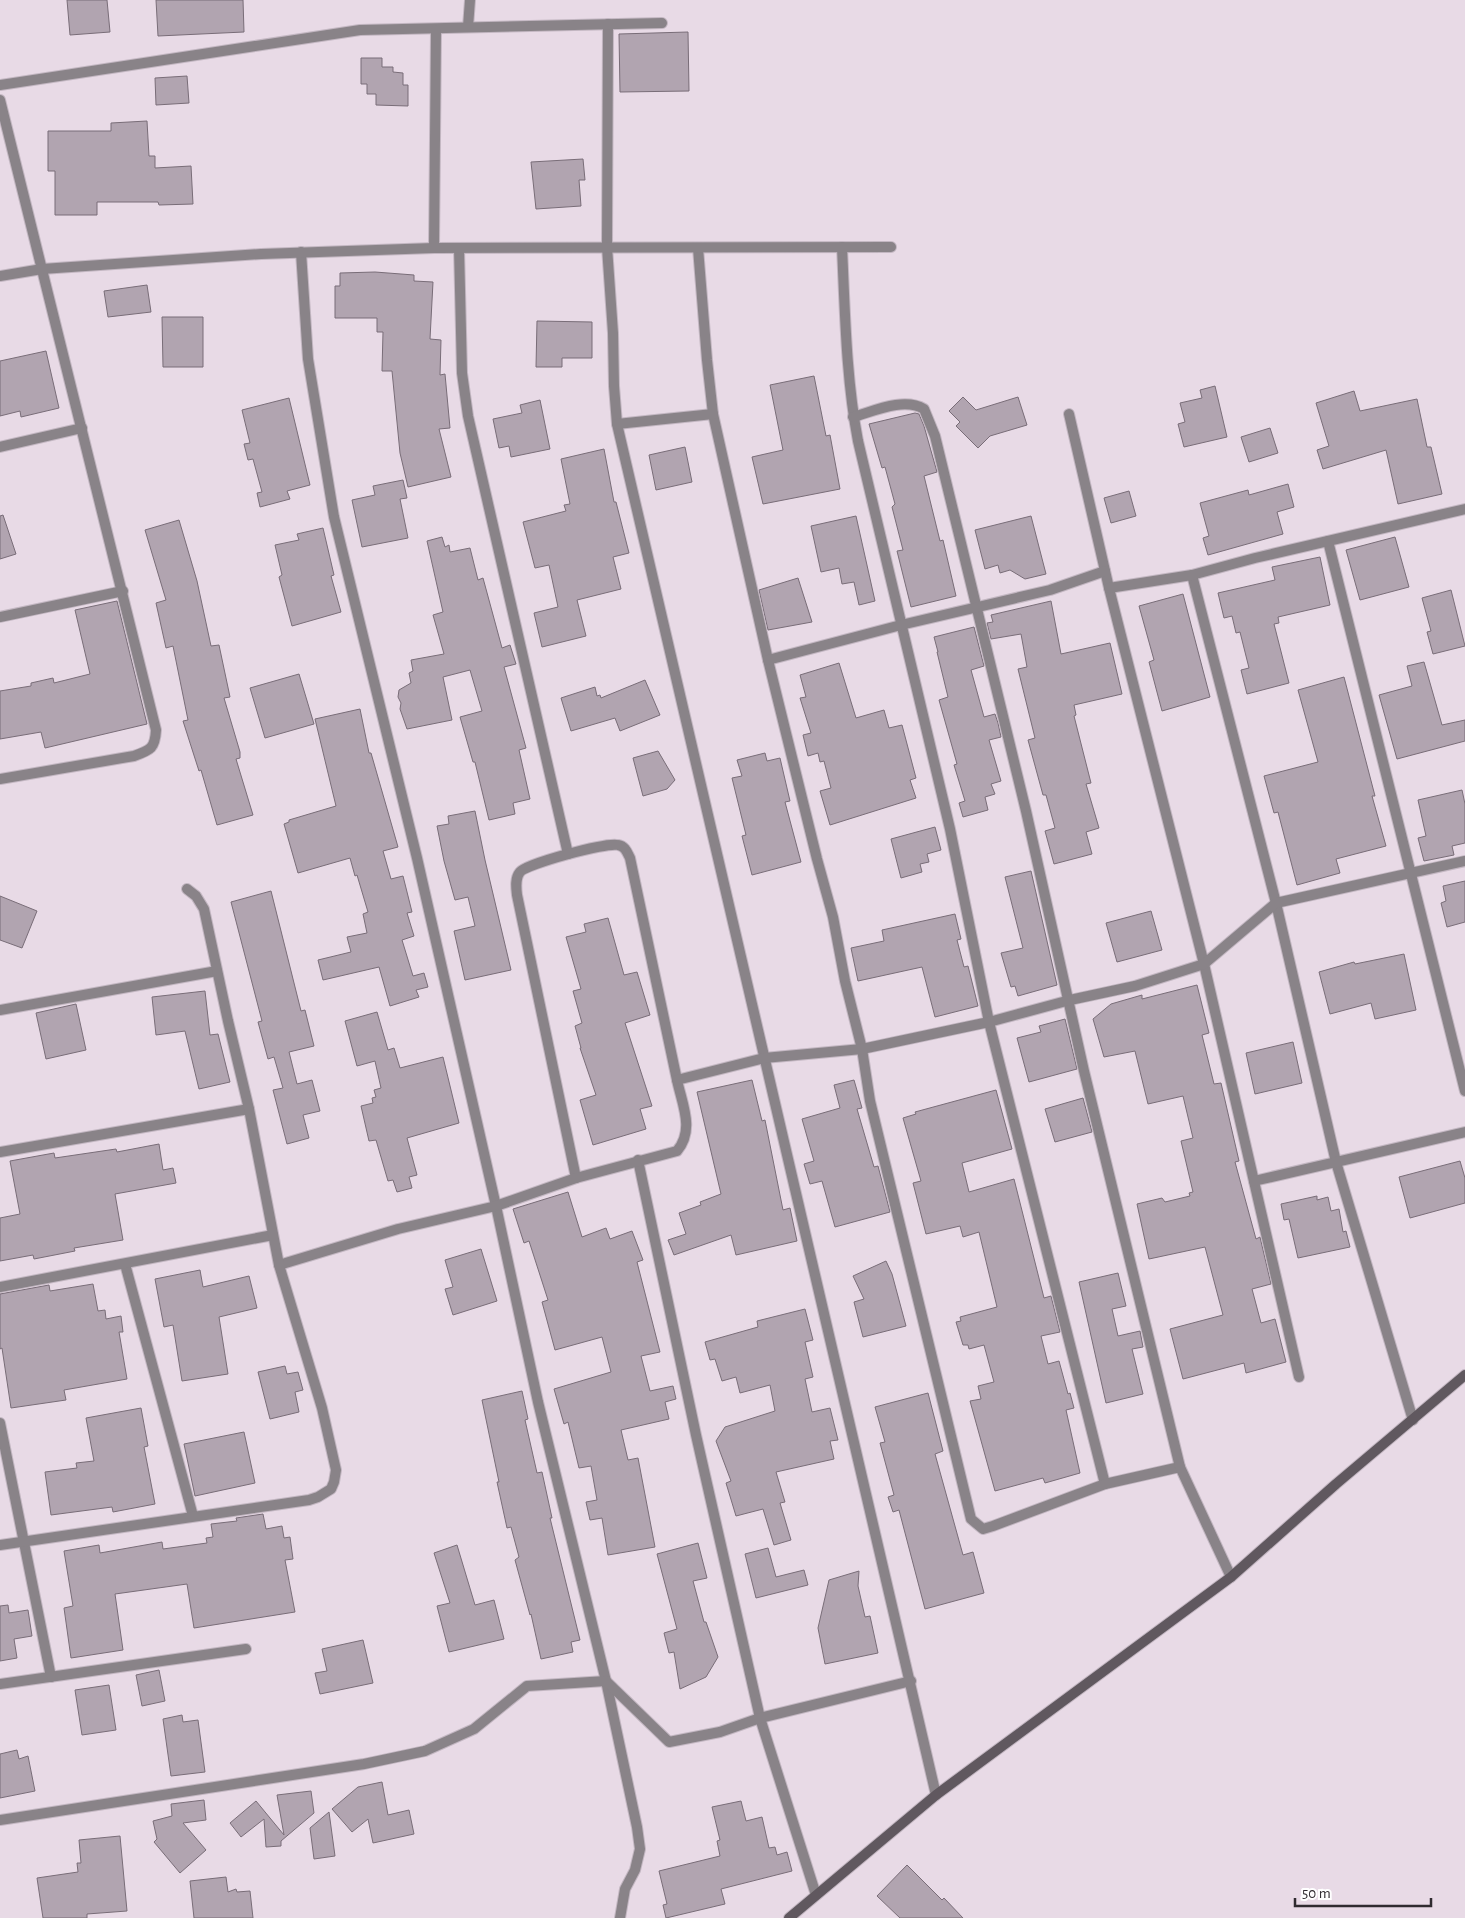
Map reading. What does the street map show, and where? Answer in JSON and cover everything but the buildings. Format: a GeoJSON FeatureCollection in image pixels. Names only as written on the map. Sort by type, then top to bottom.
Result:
{"type":"FeatureCollection","features":[{"type":"Feature","properties":{"kind":"street"},"geometry":{"type":"LineString","coordinates":[[468,27],[470,0]]}},
{"type":"Feature","properties":{"kind":"street"},"geometry":{"type":"LineString","coordinates":[[0,85],[360,30],[436,30],[468,27],[662,23]]}},
{"type":"Feature","properties":{"kind":"street"},"geometry":{"type":"LineString","coordinates":[[608,24],[607,247],[617,424],[936,1795]]}},
{"type":"Feature","properties":{"kind":"street"},"geometry":{"type":"LineString","coordinates":[[434,248],[436,30]]}},
{"type":"Feature","properties":{"kind":"street"},"geometry":{"type":"LineString","coordinates":[[0,100],[156,730],[156,741],[152,748],[134,756],[0,779]]}},
{"type":"Feature","properties":{"kind":"street"},"geometry":{"type":"LineString","coordinates":[[842,247],[845,314],[854,417],[950,829],[989,1022],[1105,1484]]}},
{"type":"Feature","properties":{"kind":"street"},"geometry":{"type":"LineString","coordinates":[[0,276],[42,269],[302,252],[434,248],[891,247]]}},
{"type":"Feature","properties":{"kind":"street"},"geometry":{"type":"LineString","coordinates":[[459,248],[462,373],[468,416],[568,854]]}},
{"type":"Feature","properties":{"kind":"street"},"geometry":{"type":"LineString","coordinates":[[698,248],[707,360],[714,414],[768,660],[833,917],[845,981],[862,1049],[873,1111],[970,1518],[982,1529],[1105,1484],[1180,1467]]}},
{"type":"Feature","properties":{"kind":"street"},"geometry":{"type":"LineString","coordinates":[[302,252],[308,359],[334,517],[417,858],[496,1206],[538,1402],[606,1681],[637,1827],[640,1849],[635,1870],[625,1889],[620,1918]]}},
{"type":"Feature","properties":{"kind":"street"},"geometry":{"type":"LineString","coordinates":[[854,417],[898,405],[915,405],[924,408],[934,436],[977,608],[1070,1000],[1084,1071],[1180,1467],[1232,1577]]}},
{"type":"Feature","properties":{"kind":"street"},"geometry":{"type":"LineString","coordinates":[[617,424],[714,414]]}},
{"type":"Feature","properties":{"kind":"street"},"geometry":{"type":"LineString","coordinates":[[1069,414],[1109,588],[1204,964],[1299,1377]]}},
{"type":"Feature","properties":{"kind":"street"},"geometry":{"type":"LineString","coordinates":[[0,446],[82,428]]}},
{"type":"Feature","properties":{"kind":"street"},"geometry":{"type":"LineString","coordinates":[[1109,588],[1192,575],[1328,541],[1464,513]]}},
{"type":"Feature","properties":{"kind":"street"},"geometry":{"type":"LineString","coordinates":[[1328,541],[1465,1091]]}},
{"type":"Feature","properties":{"kind":"street"},"geometry":{"type":"LineString","coordinates":[[768,660],[901,625],[1050,590],[1105,571]]}},
{"type":"Feature","properties":{"kind":"street"},"geometry":{"type":"LineString","coordinates":[[1192,575],[1276,903],[1336,1162],[1413,1420]]}},
{"type":"Feature","properties":{"kind":"street"},"geometry":{"type":"LineString","coordinates":[[0,617],[123,591]]}},
{"type":"Feature","properties":{"kind":"street"},"geometry":{"type":"LineString","coordinates":[[279,1265],[398,1229],[496,1206],[576,1178],[677,1151],[683,1144],[687,1133],[687,1123],[630,858],[626,850],[617,844],[568,854],[527,867],[520,872],[516,882],[517,895],[576,1178]]}},
{"type":"Feature","properties":{"kind":"street"},"geometry":{"type":"LineString","coordinates":[[677,1080],[764,1058],[862,1049],[989,1022],[1070,1000],[1135,986],[1204,964],[1276,903],[1465,860]]}},
{"type":"Feature","properties":{"kind":"street"},"geometry":{"type":"LineString","coordinates":[[0,1546],[309,1500],[325,1494],[331,1489],[334,1482],[336,1470],[322,1408],[279,1265],[249,1109],[204,909],[196,896],[187,889]]}},
{"type":"Feature","properties":{"kind":"street"},"geometry":{"type":"LineString","coordinates":[[0,1010],[217,971]]}},
{"type":"Feature","properties":{"kind":"street"},"geometry":{"type":"LineString","coordinates":[[0,1152],[249,1109]]}},
{"type":"Feature","properties":{"kind":"street"},"geometry":{"type":"LineString","coordinates":[[1254,1181],[1465,1132]]}},
{"type":"Feature","properties":{"kind":"street"},"geometry":{"type":"LineString","coordinates":[[638,1160],[696,1435],[760,1718],[816,1895]]}},
{"type":"Feature","properties":{"kind":"street"},"geometry":{"type":"LineString","coordinates":[[0,1287],[273,1235]]}},
{"type":"Feature","properties":{"kind":"street"},"geometry":{"type":"LineString","coordinates":[[125,1264],[193,1516]]}},
{"type":"Feature","properties":{"kind":"street"},"geometry":{"type":"LineString","coordinates":[[789,1918],[936,1795],[1232,1577],[1336,1484],[1465,1375]]}},
{"type":"Feature","properties":{"kind":"street"},"geometry":{"type":"LineString","coordinates":[[0,1423],[2,1442],[24,1542],[50,1677]]}},
{"type":"Feature","properties":{"kind":"street"},"geometry":{"type":"LineString","coordinates":[[0,1684],[246,1649]]}},
{"type":"Feature","properties":{"kind":"street"},"geometry":{"type":"LineString","coordinates":[[0,1820],[364,1764],[425,1751],[474,1729],[527,1686],[606,1681],[669,1742],[720,1732],[760,1718],[911,1681]]}}]}
